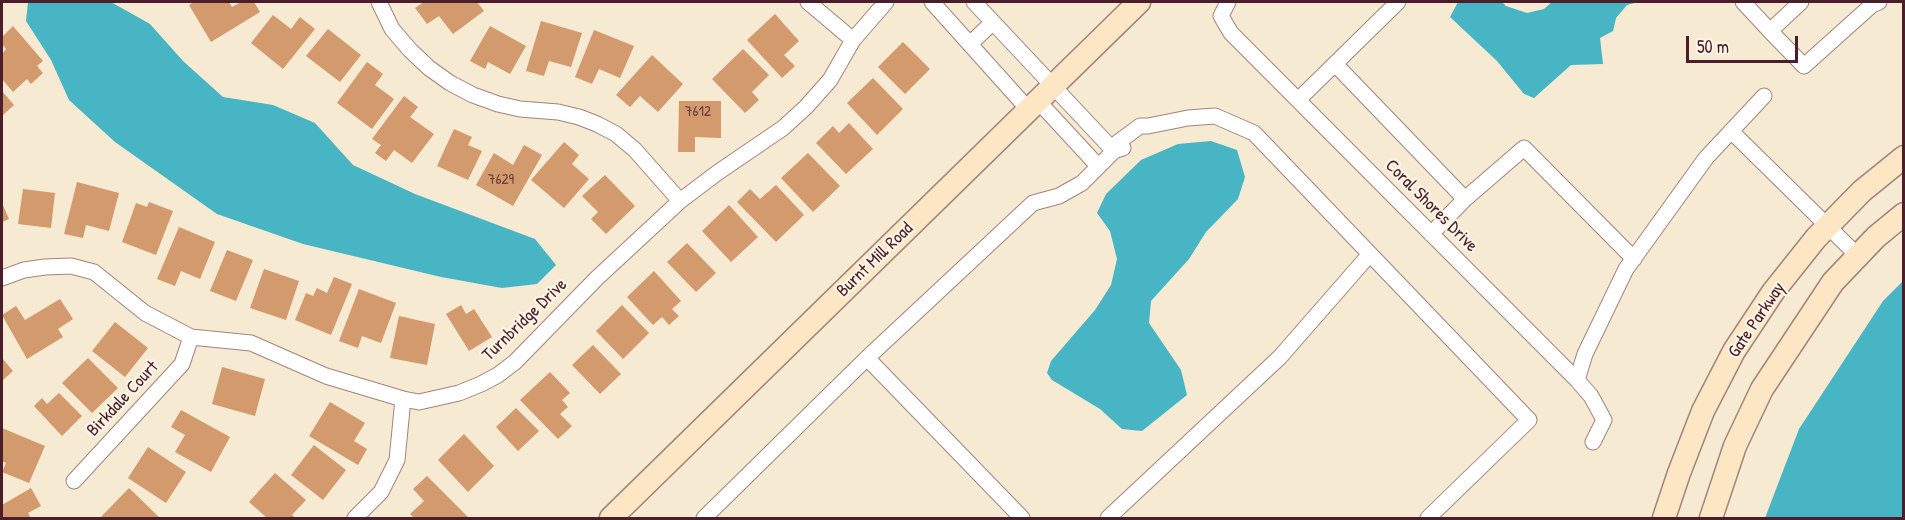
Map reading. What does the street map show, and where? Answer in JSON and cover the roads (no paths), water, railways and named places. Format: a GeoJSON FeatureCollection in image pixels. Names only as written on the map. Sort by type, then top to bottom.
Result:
{"type":"FeatureCollection","features":[{"type":"Feature","properties":{"kind":"main road","name":"Burnt Mill Road"},"geometry":{"type":"LineString","coordinates":[[611,519],[1139,2]]}},
{"type":"Feature","properties":{"kind":"main road","name":"Gate Parkway"},"geometry":{"type":"LineString","coordinates":[[1664,519],[1703,411],[1734,351],[1773,292],[1828,226],[1862,191],[1904,157]]}},
{"type":"Feature","properties":{"kind":"main road"},"geometry":{"type":"LineString","coordinates":[[1711,519],[1735,446],[1762,389],[1833,282],[1876,237],[1904,214]]}},
{"type":"Feature","properties":{"kind":"street"},"geometry":{"type":"LineString","coordinates":[[379,2],[392,29],[410,50],[450,83],[498,104],[520,109],[558,112],[597,124],[616,134],[635,150],[680,201]]}},
{"type":"Feature","properties":{"kind":"street"},"geometry":{"type":"LineString","coordinates":[[808,2],[853,40]]}},
{"type":"Feature","properties":{"kind":"street","name":"Turnbridge Drive"},"geometry":{"type":"LineString","coordinates":[[2,278],[24,270],[71,266],[94,272],[146,313],[191,337],[251,343],[326,376],[403,399],[419,402],[459,393],[498,375],[515,362],[597,278],[680,201],[783,128],[806,107],[830,80],[853,40],[886,2]]}},
{"type":"Feature","properties":{"kind":"street"},"geometry":{"type":"LineString","coordinates":[[974,2],[993,22],[1040,98],[1098,166]]}},
{"type":"Feature","properties":{"kind":"street","name":"Coral Shores Drive"},"geometry":{"type":"LineString","coordinates":[[1228,2],[1221,16],[1231,33],[1591,396],[1604,420],[1593,442]]}},
{"type":"Feature","properties":{"kind":"street"},"geometry":{"type":"LineString","coordinates":[[1298,100],[1398,2]]}},
{"type":"Feature","properties":{"kind":"street"},"geometry":{"type":"LineString","coordinates":[[1743,2],[1804,66],[1872,5],[1879,2]]}},
{"type":"Feature","properties":{"kind":"street"},"geometry":{"type":"LineString","coordinates":[[1770,31],[1801,2]]}},
{"type":"Feature","properties":{"kind":"street"},"geometry":{"type":"LineString","coordinates":[[940,4],[970,44],[1114,151]]}},
{"type":"Feature","properties":{"kind":"street"},"geometry":{"type":"LineString","coordinates":[[970,44],[993,22]]}},
{"type":"Feature","properties":{"kind":"street"},"geometry":{"type":"LineString","coordinates":[[1335,64],[1466,199]]}},
{"type":"Feature","properties":{"kind":"street"},"geometry":{"type":"LineString","coordinates":[[1577,380],[1585,354],[1626,269],[1706,158],[1764,96]]}},
{"type":"Feature","properties":{"kind":"street"},"geometry":{"type":"LineString","coordinates":[[704,519],[867,358],[1033,203],[1059,196],[1082,183],[1114,151],[1117,143],[1140,126],[1215,116],[1254,133],[1529,420],[1428,519]]}},
{"type":"Feature","properties":{"kind":"street"},"geometry":{"type":"LineString","coordinates":[[1731,131],[1858,256]]}},
{"type":"Feature","properties":{"kind":"street"},"geometry":{"type":"LineString","coordinates":[[1431,234],[1466,199],[1524,148],[1634,259]]}},
{"type":"Feature","properties":{"kind":"street"},"geometry":{"type":"LineString","coordinates":[[1108,519],[1280,357],[1370,254]]}},
{"type":"Feature","properties":{"kind":"street","name":"Birkdale Court"},"geometry":{"type":"LineString","coordinates":[[74,481],[182,364],[191,337]]}},
{"type":"Feature","properties":{"kind":"street"},"geometry":{"type":"LineString","coordinates":[[867,358],[1022,519]]}},
{"type":"Feature","properties":{"kind":"street"},"geometry":{"type":"LineString","coordinates":[[355,519],[381,492],[397,460],[403,399]]}},
{"type":"Feature","properties":{"kind":"water"},"geometry":{"type":"Polygon","coordinates":[[[28,2],[111,2],[150,24],[183,61],[223,97],[273,105],[315,123],[353,165],[415,194],[535,239],[556,265],[537,284],[502,288],[441,277],[303,244],[217,214],[115,142],[69,100],[51,60],[26,21],[28,2]]]}},
{"type":"Feature","properties":{"kind":"water"},"geometry":{"type":"Polygon","coordinates":[[[1458,2],[1502,2],[1506,6],[1527,13],[1544,9],[1552,2],[1638,2],[1627,5],[1616,18],[1613,31],[1600,38],[1603,64],[1571,65],[1534,98],[1524,94],[1497,61],[1450,17],[1458,2]]]}},
{"type":"Feature","properties":{"kind":"water"},"geometry":{"type":"Polygon","coordinates":[[[1211,141],[1237,150],[1245,177],[1238,199],[1206,232],[1189,259],[1151,301],[1149,323],[1181,370],[1187,395],[1142,431],[1122,429],[1100,409],[1052,380],[1047,373],[1051,361],[1095,310],[1111,285],[1117,259],[1110,231],[1097,213],[1106,194],[1141,160],[1178,144],[1211,141]]]}},
{"type":"Feature","properties":{"kind":"water"},"geometry":{"type":"Polygon","coordinates":[[[1903,281],[1903,518],[1765,518],[1799,429],[1883,301],[1903,281]]]}}]}
